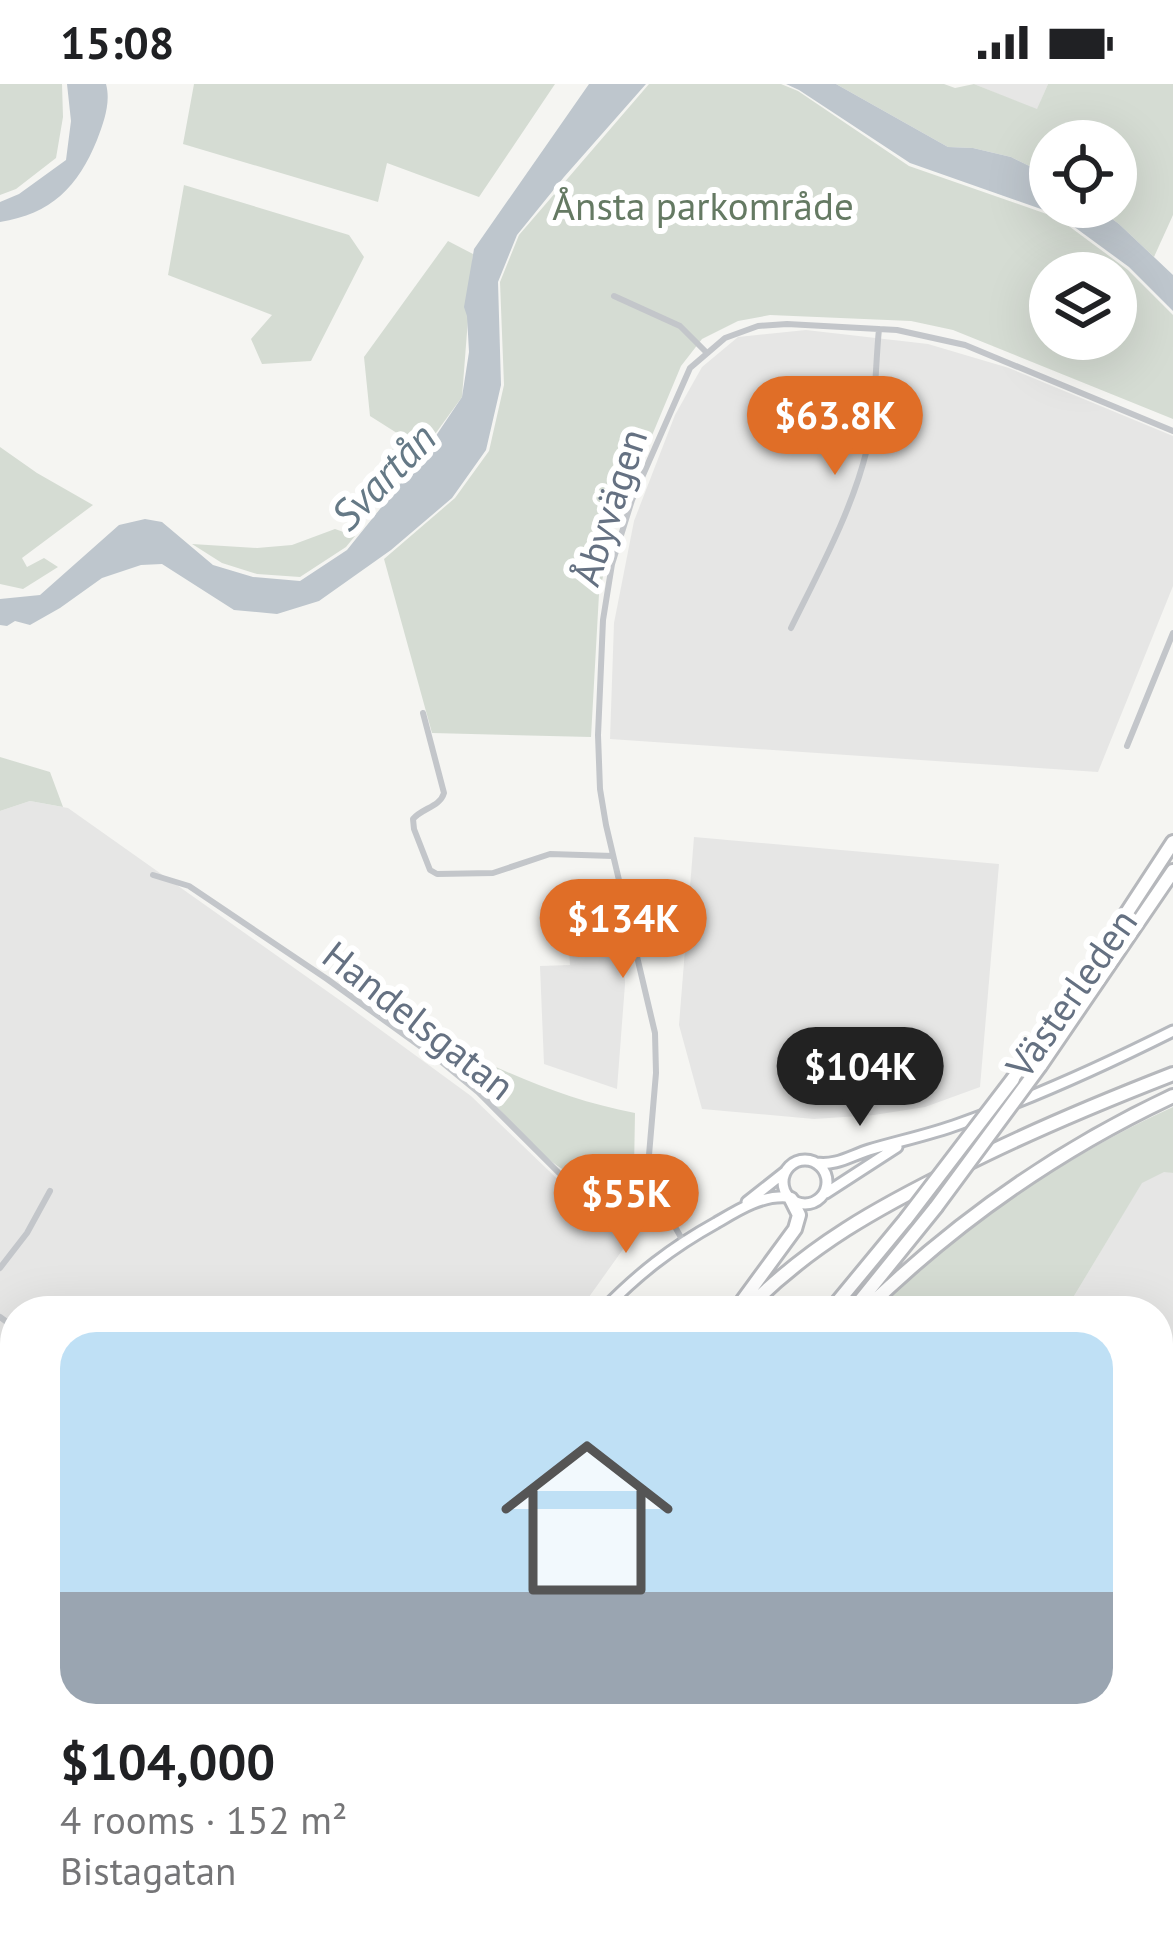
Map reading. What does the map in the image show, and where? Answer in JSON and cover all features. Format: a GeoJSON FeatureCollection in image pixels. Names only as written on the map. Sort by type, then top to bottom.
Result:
{"type":"FeatureCollection","features":[{"type":"Feature","properties":{"kind":"highway","name":"Västerleden"},"geometry":{"type":"LineString","coordinates":[[842,1296],[1013,1079],[1173,842]]}},
{"type":"Feature","properties":{"kind":"highway","name":"Västerleden"},"geometry":{"type":"LineString","coordinates":[[864,1296],[1040,1066],[1173,871]]}},
{"type":"Feature","properties":{"kind":"highway"},"geometry":{"type":"LineString","coordinates":[[762,1296],[817,1247],[885,1205],[1011,1142],[1173,1074]]}},
{"type":"Feature","properties":{"kind":"highway"},"geometry":{"type":"LineString","coordinates":[[880,1296],[940,1240],[992,1202],[1069,1152],[1173,1096]]}},
{"type":"Feature","properties":{"kind":"highway"},"geometry":{"type":"LineString","coordinates":[[746,1296],[797,1227],[798,1212],[789,1198]]}},
{"type":"Feature","properties":{"kind":"main road"},"geometry":{"type":"LineString","coordinates":[[741,1208],[797,1161],[828,1165],[906,1142],[1049,1091],[1173,1031]]}},
{"type":"Feature","properties":{"kind":"main road"},"geometry":{"type":"LineString","coordinates":[[617,1296],[683,1241],[741,1208],[772,1196],[808,1204],[906,1142]]}},
{"type":"Feature","properties":{"kind":"main road"},"geometry":{"type":"LineString","coordinates":[[816,1162],[827,1177],[821,1196]]}},
{"type":"Feature","properties":{"kind":"main road"},"geometry":{"type":"LineString","coordinates":[[785,1172],[783,1186],[789,1198]]}},
{"type":"Feature","properties":{"kind":"street"},"geometry":{"type":"LineString","coordinates":[[614,296],[680,326],[706,352],[735,333],[772,324],[879,329],[965,344],[1173,431]]}},
{"type":"Feature","properties":{"kind":"street"},"geometry":{"type":"LineString","coordinates":[[791,628],[842,518],[866,452],[879,329]]}},
{"type":"Feature","properties":{"kind":"street","name":"Åbyvägen"},"geometry":{"type":"LineString","coordinates":[[683,1241],[652,1184],[649,1155],[656,1052],[652,1014],[613,856],[600,789],[598,748],[603,620],[617,543],[679,388],[706,352]]}},
{"type":"Feature","properties":{"kind":"street"},"geometry":{"type":"LineString","coordinates":[[1126,746],[1173,633]]}},
{"type":"Feature","properties":{"kind":"street"},"geometry":{"type":"LineString","coordinates":[[423,713],[444,793],[412,819],[430,870],[479,875],[550,854],[613,856]]}},
{"type":"Feature","properties":{"kind":"street","name":"Handelsgatan"},"geometry":{"type":"LineString","coordinates":[[153,874],[189,886],[424,1048],[478,1092],[562,1176],[610,1190],[652,1184]]}},
{"type":"Feature","properties":{"kind":"street"},"geometry":{"type":"LineString","coordinates":[[0,1268],[50,1191]]}},
{"type":"Feature","properties":{"kind":"shaded area"},"geometry":{"type":"Polygon","coordinates":[[[67,84],[106,84],[106,112],[89,157],[71,184],[48,205],[0,222],[0,202],[66,160],[71,121],[67,84]]]}},
{"type":"Feature","properties":{"kind":"shaded area"},"geometry":{"type":"Polygon","coordinates":[[[589,84],[646,84],[517,235],[498,282],[501,385],[486,450],[452,498],[391,550],[319,601],[277,614],[234,610],[162,564],[141,565],[102,578],[30,625],[15,621],[0,625],[0,599],[40,595],[119,525],[145,519],[162,522],[213,565],[253,577],[300,581],[347,550],[421,458],[462,397],[469,352],[464,307],[474,249],[589,84]]]}},
{"type":"Feature","properties":{"kind":"shaded area"},"geometry":{"type":"Polygon","coordinates":[[[786,84],[836,84],[948,147],[973,148],[1029,166],[1029,205],[910,163],[786,84]]]}},
{"type":"Feature","properties":{"kind":"shaded area"},"geometry":{"type":"Polygon","coordinates":[[[974,84],[1048,84],[1037,110],[974,84]]]}},
{"type":"Feature","properties":{"kind":"shaded area"},"geometry":{"type":"Polygon","coordinates":[[[1076,228],[1123,228],[1173,275],[1173,311],[1137,275],[1137,252],[1109,252],[1076,228]]]}},
{"type":"Feature","properties":{"kind":"shaded area"},"geometry":{"type":"Polygon","coordinates":[[[806,330],[928,344],[1009,368],[1173,436],[1173,586],[1098,772],[610,739],[614,623],[634,521],[675,415],[702,367],[738,337],[806,330]]]}},
{"type":"Feature","properties":{"kind":"shaded area"},"geometry":{"type":"Polygon","coordinates":[[[30,801],[68,808],[471,1096],[626,1245],[590,1296],[0,1296],[0,811],[30,801]]]}},
{"type":"Feature","properties":{"kind":"shaded area"},"geometry":{"type":"Polygon","coordinates":[[[694,837],[999,864],[980,1087],[925,1107],[874,1115],[814,1119],[702,1109],[679,1025],[694,837]]]}},
{"type":"Feature","properties":{"kind":"shaded area"},"geometry":{"type":"Polygon","coordinates":[[[603,879],[623,918],[625,984],[617,1089],[544,1064],[540,966],[570,965],[565,882],[603,879]]]}},
{"type":"Feature","properties":{"kind":"shaded area"},"geometry":{"type":"Polygon","coordinates":[[[1164,1171],[1173,1173],[1173,1296],[1074,1296],[1142,1182],[1164,1171]]]}},
{"type":"Feature","properties":{"kind":"green space"},"geometry":{"type":"Polygon","coordinates":[[[0,84],[62,84],[63,117],[56,158],[16,189],[0,195],[0,84]]]}},
{"type":"Feature","properties":{"kind":"green space"},"geometry":{"type":"Polygon","coordinates":[[[194,84],[555,84],[479,197],[387,163],[378,202],[183,144],[194,84]]]}},
{"type":"Feature","properties":{"kind":"green space","name":"Ånsta parkområde"},"geometry":{"type":"Polygon","coordinates":[[[649,84],[781,84],[909,166],[1029,208],[1029,228],[1071,228],[1104,252],[1029,252],[1029,360],[1137,360],[1137,279],[1173,315],[1173,419],[953,330],[911,321],[770,315],[738,321],[702,339],[681,366],[615,524],[599,594],[591,737],[432,733],[384,559],[455,498],[489,451],[504,385],[500,282],[519,235],[649,84]]]}},
{"type":"Feature","properties":{"kind":"green space"},"geometry":{"type":"Polygon","coordinates":[[[836,84],[944,84],[955,88],[974,84],[1037,109],[1048,84],[1173,84],[1173,215],[1154,257],[1123,228],[1137,228],[1137,120],[1029,120],[1029,166],[973,148],[948,147],[836,84]]]}},
{"type":"Feature","properties":{"kind":"green space"},"geometry":{"type":"Polygon","coordinates":[[[184,185],[349,235],[364,257],[311,361],[262,364],[251,339],[272,315],[168,275],[184,185]]]}},
{"type":"Feature","properties":{"kind":"green space"},"geometry":{"type":"Polygon","coordinates":[[[448,241],[473,254],[462,397],[388,499],[369,494],[400,435],[370,416],[364,357],[448,241]]]}},
{"type":"Feature","properties":{"kind":"green space"},"geometry":{"type":"Polygon","coordinates":[[[0,447],[93,505],[22,558],[27,567],[44,558],[58,567],[23,589],[0,584],[0,447]]]}},
{"type":"Feature","properties":{"kind":"green space"},"geometry":{"type":"Polygon","coordinates":[[[335,529],[355,536],[300,577],[257,574],[222,563],[192,544],[292,545],[335,529]]]}},
{"type":"Feature","properties":{"kind":"green space"},"geometry":{"type":"Polygon","coordinates":[[[0,757],[50,772],[63,807],[30,801],[0,811],[0,757]]]}},
{"type":"Feature","properties":{"kind":"green space"},"geometry":{"type":"Polygon","coordinates":[[[423,1032],[553,1090],[635,1113],[631,1178],[616,1184],[586,1180],[552,1162],[482,1091],[417,1038],[423,1032]]]}},
{"type":"Feature","properties":{"kind":"green space"},"geometry":{"type":"Polygon","coordinates":[[[1173,1107],[1173,1173],[1164,1172],[1142,1183],[1074,1296],[891,1296],[1015,1196],[1173,1107]]]}},
{"type":"Feature","properties":{"kind":"water label","name":"Svartån"},"geometry":{"type":"Point","coordinates":[383,476]}}]}
